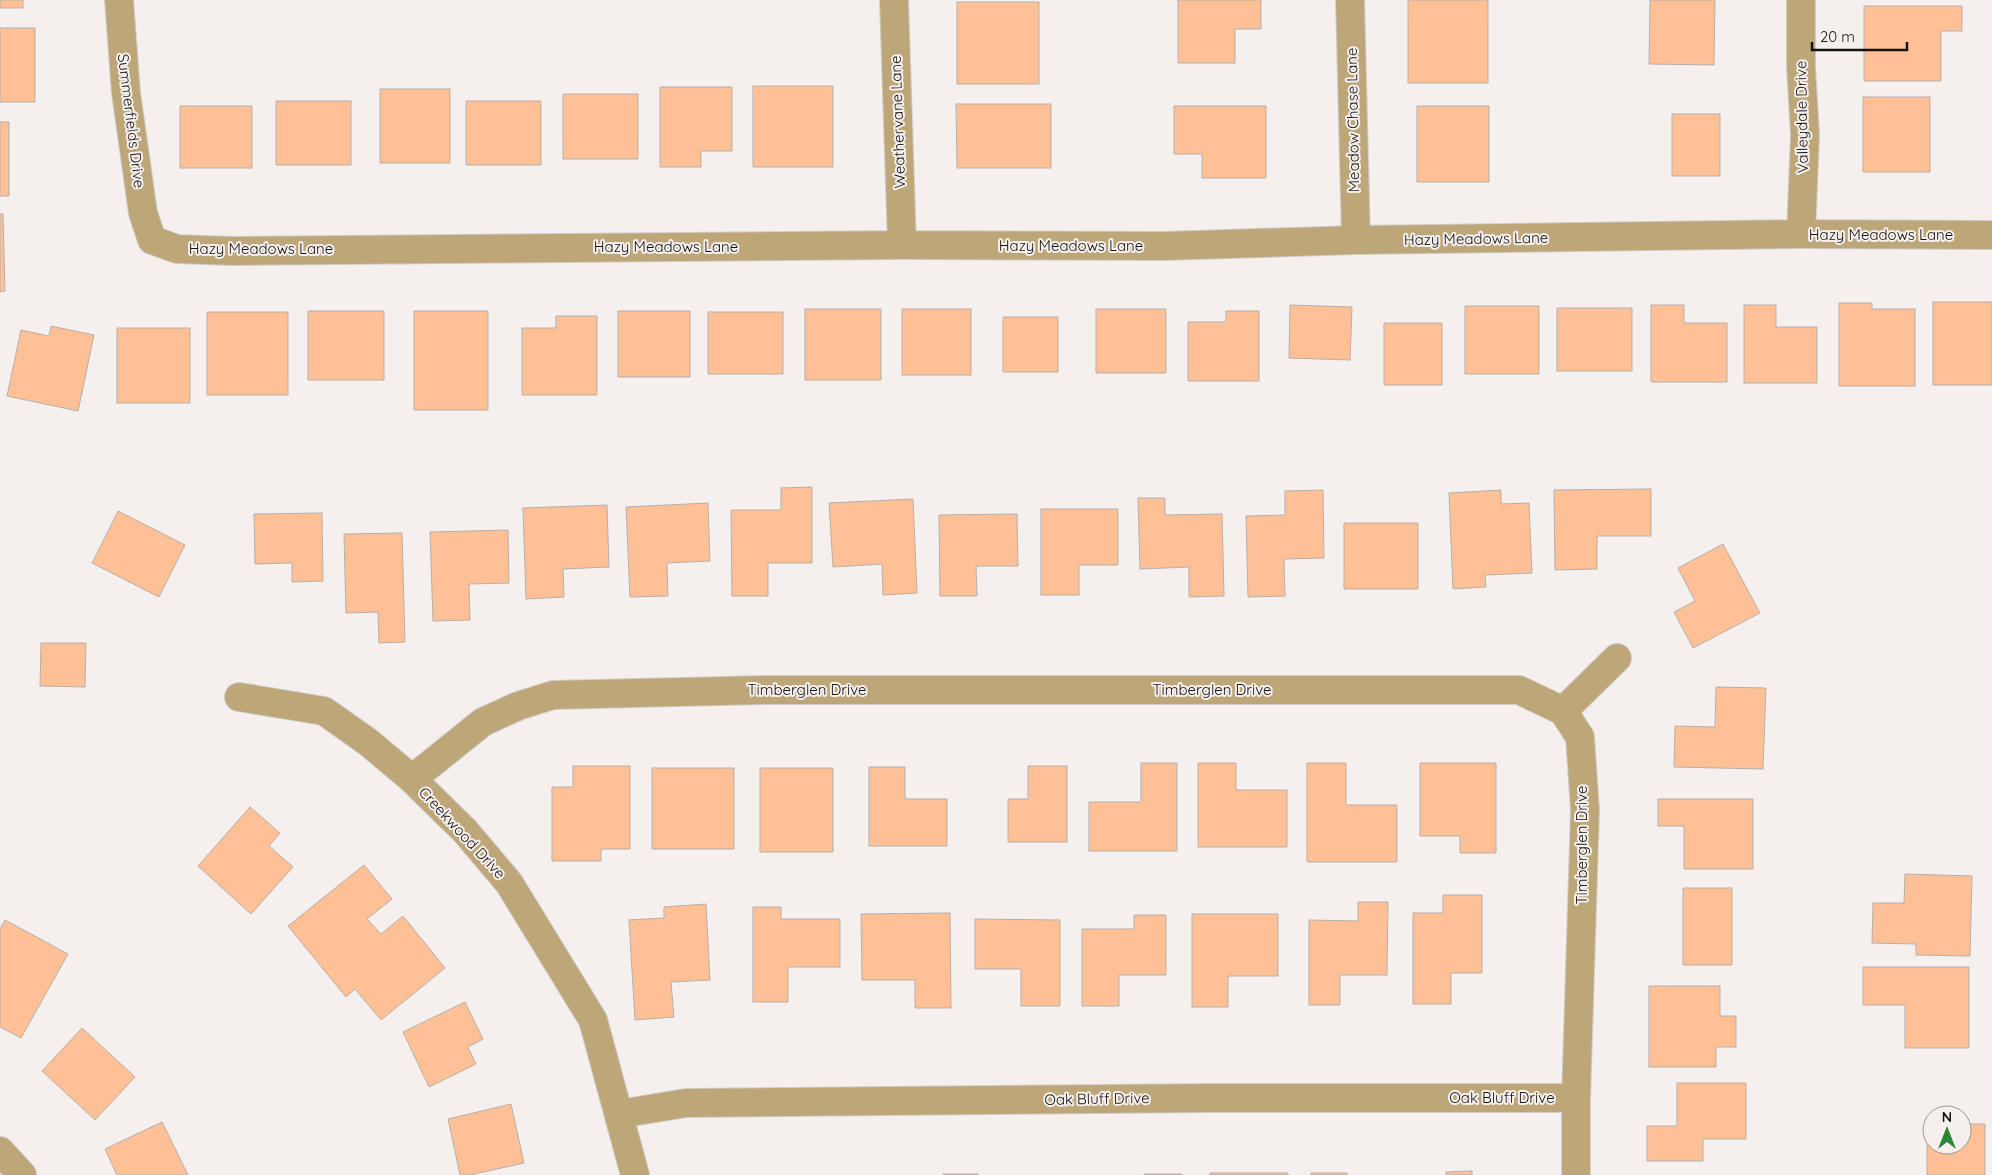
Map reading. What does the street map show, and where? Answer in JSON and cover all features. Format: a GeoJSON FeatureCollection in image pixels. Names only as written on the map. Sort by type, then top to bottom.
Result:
{"type":"FeatureCollection","features":[{"type":"Feature","properties":{"kind":"street","name":"Summerfields Drive"},"geometry":{"type":"LineString","coordinates":[[119,0],[126,93],[143,214],[152,240]]}},
{"type":"Feature","properties":{"kind":"street","name":"Weathervane Lane"},"geometry":{"type":"LineString","coordinates":[[894,0],[902,245]]}},
{"type":"Feature","properties":{"kind":"street","name":"Meadow Chase Lane"},"geometry":{"type":"LineString","coordinates":[[1350,0],[1356,240]]}},
{"type":"Feature","properties":{"kind":"street","name":"Valleydale Drive"},"geometry":{"type":"LineString","coordinates":[[1801,0],[1801,67],[1805,136],[1801,234]]}},
{"type":"Feature","properties":{"kind":"street","name":"Hazy Meadows Lane"},"geometry":{"type":"LineString","coordinates":[[152,240],[177,249],[232,251],[902,245],[1164,246],[1356,240],[1801,234],[1992,235]]}},
{"type":"Feature","properties":{"kind":"street"},"geometry":{"type":"LineString","coordinates":[[1563,711],[1617,658]]}},
{"type":"Feature","properties":{"kind":"street","name":"Timberglen Drive"},"geometry":{"type":"LineString","coordinates":[[412,779],[483,722],[518,706],[553,695],[765,690],[1519,690],[1563,711],[1580,737],[1585,810],[1576,1098],[1576,1175]]}},
{"type":"Feature","properties":{"kind":"street","name":"Creekwood Drive"},"geometry":{"type":"LineString","coordinates":[[240,697],[324,711],[368,742],[412,779],[465,831],[509,884],[593,1020],[635,1175]]}},
{"type":"Feature","properties":{"kind":"street","name":"Oak Bluff Drive"},"geometry":{"type":"LineString","coordinates":[[619,1114],[686,1103],[1206,1098],[1576,1098]]}},
{"type":"Feature","properties":{"kind":"street"},"geometry":{"type":"LineString","coordinates":[[0,1151],[22,1175]]}},
{"type":"Feature","properties":{"kind":"building"},"geometry":{"type":"Polygon","coordinates":[[[0,0],[23,0],[23,8],[0,8],[0,0]]]}},
{"type":"Feature","properties":{"kind":"building"},"geometry":{"type":"Polygon","coordinates":[[[1178,0],[1261,0],[1261,29],[1235,29],[1235,63],[1178,63],[1178,0]]]}},
{"type":"Feature","properties":{"kind":"building"},"geometry":{"type":"Polygon","coordinates":[[[1408,0],[1488,0],[1488,83],[1408,83],[1408,0]]]}},
{"type":"Feature","properties":{"kind":"building"},"geometry":{"type":"Polygon","coordinates":[[[1650,0],[1715,0],[1714,65],[1649,64],[1650,0]]]}},
{"type":"Feature","properties":{"kind":"building"},"geometry":{"type":"Polygon","coordinates":[[[957,2],[1039,2],[1039,84],[957,84],[957,2]]]}},
{"type":"Feature","properties":{"kind":"building"},"geometry":{"type":"Polygon","coordinates":[[[1864,6],[1962,6],[1962,31],[1941,31],[1941,81],[1864,81],[1864,6]]]}},
{"type":"Feature","properties":{"kind":"building"},"geometry":{"type":"Polygon","coordinates":[[[0,28],[35,28],[35,102],[0,102],[0,28]]]}},
{"type":"Feature","properties":{"kind":"building"},"geometry":{"type":"Polygon","coordinates":[[[753,86],[833,86],[833,167],[753,167],[753,86]]]}},
{"type":"Feature","properties":{"kind":"building"},"geometry":{"type":"Polygon","coordinates":[[[660,87],[732,87],[732,151],[701,151],[701,167],[660,167],[660,87]]]}},
{"type":"Feature","properties":{"kind":"building"},"geometry":{"type":"Polygon","coordinates":[[[380,89],[450,89],[450,163],[380,163],[380,89]]]}},
{"type":"Feature","properties":{"kind":"building"},"geometry":{"type":"Polygon","coordinates":[[[563,94],[638,94],[638,159],[563,159],[563,94]]]}},
{"type":"Feature","properties":{"kind":"building"},"geometry":{"type":"Polygon","coordinates":[[[1863,97],[1930,97],[1930,172],[1863,172],[1863,97]]]}},
{"type":"Feature","properties":{"kind":"building"},"geometry":{"type":"Polygon","coordinates":[[[276,101],[351,101],[351,165],[276,165],[276,101]]]}},
{"type":"Feature","properties":{"kind":"building"},"geometry":{"type":"Polygon","coordinates":[[[466,101],[541,101],[541,165],[466,165],[466,101]]]}},
{"type":"Feature","properties":{"kind":"building"},"geometry":{"type":"Polygon","coordinates":[[[956,104],[1051,104],[1051,168],[957,168],[956,104]]]}},
{"type":"Feature","properties":{"kind":"building"},"geometry":{"type":"Polygon","coordinates":[[[180,106],[252,106],[252,168],[180,168],[180,106]]]}},
{"type":"Feature","properties":{"kind":"building"},"geometry":{"type":"Polygon","coordinates":[[[1174,106],[1266,106],[1266,178],[1202,178],[1202,154],[1174,154],[1174,106]]]}},
{"type":"Feature","properties":{"kind":"building"},"geometry":{"type":"Polygon","coordinates":[[[1417,106],[1489,106],[1489,182],[1417,182],[1417,106]]]}},
{"type":"Feature","properties":{"kind":"building"},"geometry":{"type":"Polygon","coordinates":[[[1672,114],[1720,114],[1720,176],[1672,176],[1672,114]]]}},
{"type":"Feature","properties":{"kind":"building"},"geometry":{"type":"Polygon","coordinates":[[[0,122],[9,122],[9,196],[0,196],[0,122]]]}},
{"type":"Feature","properties":{"kind":"building"},"geometry":{"type":"Polygon","coordinates":[[[0,214],[3,214],[5,291],[0,292],[0,214]]]}},
{"type":"Feature","properties":{"kind":"building"},"geometry":{"type":"Polygon","coordinates":[[[1933,302],[1992,302],[1992,385],[1933,385],[1933,302]]]}},
{"type":"Feature","properties":{"kind":"building"},"geometry":{"type":"Polygon","coordinates":[[[1839,303],[1872,303],[1872,309],[1915,309],[1915,386],[1839,386],[1839,303]]]}},
{"type":"Feature","properties":{"kind":"building"},"geometry":{"type":"Polygon","coordinates":[[[1290,305],[1352,307],[1350,360],[1289,358],[1290,305]]]}},
{"type":"Feature","properties":{"kind":"building"},"geometry":{"type":"Polygon","coordinates":[[[1651,305],[1684,305],[1684,323],[1727,323],[1727,382],[1651,382],[1651,305]]]}},
{"type":"Feature","properties":{"kind":"building"},"geometry":{"type":"Polygon","coordinates":[[[1744,305],[1776,305],[1776,327],[1817,327],[1817,383],[1744,383],[1744,305]]]}},
{"type":"Feature","properties":{"kind":"building"},"geometry":{"type":"Polygon","coordinates":[[[1465,306],[1539,306],[1539,374],[1465,374],[1465,306]]]}},
{"type":"Feature","properties":{"kind":"building"},"geometry":{"type":"Polygon","coordinates":[[[1557,308],[1632,308],[1632,371],[1557,371],[1557,308]]]}},
{"type":"Feature","properties":{"kind":"building"},"geometry":{"type":"Polygon","coordinates":[[[805,309],[881,309],[881,380],[805,380],[805,309]]]}},
{"type":"Feature","properties":{"kind":"building"},"geometry":{"type":"Polygon","coordinates":[[[902,309],[971,309],[971,375],[902,375],[902,309]]]}},
{"type":"Feature","properties":{"kind":"building"},"geometry":{"type":"Polygon","coordinates":[[[1096,309],[1166,309],[1166,373],[1096,373],[1096,309]]]}},
{"type":"Feature","properties":{"kind":"building"},"geometry":{"type":"Polygon","coordinates":[[[308,311],[384,311],[384,380],[308,380],[308,311]]]}},
{"type":"Feature","properties":{"kind":"building"},"geometry":{"type":"Polygon","coordinates":[[[414,311],[488,311],[488,410],[414,410],[414,311]]]}},
{"type":"Feature","properties":{"kind":"building"},"geometry":{"type":"Polygon","coordinates":[[[618,311],[690,311],[690,377],[618,377],[618,311]]]}},
{"type":"Feature","properties":{"kind":"building"},"geometry":{"type":"Polygon","coordinates":[[[1226,311],[1259,311],[1259,381],[1188,381],[1188,322],[1226,322],[1226,311]]]}},
{"type":"Feature","properties":{"kind":"building"},"geometry":{"type":"Polygon","coordinates":[[[207,312],[288,312],[288,395],[207,395],[207,312]]]}},
{"type":"Feature","properties":{"kind":"building"},"geometry":{"type":"Polygon","coordinates":[[[708,312],[783,312],[783,374],[708,374],[708,312]]]}},
{"type":"Feature","properties":{"kind":"building"},"geometry":{"type":"Polygon","coordinates":[[[556,316],[597,316],[597,395],[522,395],[522,328],[556,328],[556,316]]]}},
{"type":"Feature","properties":{"kind":"building"},"geometry":{"type":"Polygon","coordinates":[[[1003,317],[1058,317],[1058,372],[1003,372],[1003,317]]]}},
{"type":"Feature","properties":{"kind":"building"},"geometry":{"type":"Polygon","coordinates":[[[1384,323],[1442,323],[1442,385],[1384,385],[1384,323]]]}},
{"type":"Feature","properties":{"kind":"building"},"geometry":{"type":"Polygon","coordinates":[[[51,326],[94,335],[78,411],[7,396],[21,330],[49,336],[51,326]]]}},
{"type":"Feature","properties":{"kind":"building"},"geometry":{"type":"Polygon","coordinates":[[[117,328],[190,328],[190,403],[117,403],[117,328]]]}},
{"type":"Feature","properties":{"kind":"building"},"geometry":{"type":"Polygon","coordinates":[[[812,487],[812,563],[768,563],[768,596],[732,596],[731,510],[781,510],[781,488],[812,487]]]}},
{"type":"Feature","properties":{"kind":"building"},"geometry":{"type":"Polygon","coordinates":[[[1651,489],[1651,536],[1597,536],[1597,569],[1555,570],[1554,490],[1651,489]]]}},
{"type":"Feature","properties":{"kind":"building"},"geometry":{"type":"Polygon","coordinates":[[[1323,490],[1324,558],[1284,559],[1285,596],[1248,597],[1246,516],[1285,515],[1285,491],[1323,490]]]}},
{"type":"Feature","properties":{"kind":"building"},"geometry":{"type":"Polygon","coordinates":[[[1501,490],[1501,504],[1529,503],[1532,573],[1485,575],[1486,587],[1453,589],[1449,493],[1501,490]]]}},
{"type":"Feature","properties":{"kind":"building"},"geometry":{"type":"Polygon","coordinates":[[[1138,498],[1165,498],[1165,515],[1222,514],[1224,596],[1189,597],[1189,567],[1140,569],[1138,498]]]}},
{"type":"Feature","properties":{"kind":"building"},"geometry":{"type":"Polygon","coordinates":[[[913,499],[917,593],[883,595],[882,564],[833,567],[829,503],[913,499]]]}},
{"type":"Feature","properties":{"kind":"building"},"geometry":{"type":"Polygon","coordinates":[[[708,503],[710,561],[667,563],[668,596],[630,597],[626,507],[708,503]]]}},
{"type":"Feature","properties":{"kind":"building"},"geometry":{"type":"Polygon","coordinates":[[[607,505],[609,567],[563,569],[564,597],[526,599],[523,508],[607,505]]]}},
{"type":"Feature","properties":{"kind":"building"},"geometry":{"type":"Polygon","coordinates":[[[1041,509],[1118,509],[1118,565],[1079,565],[1079,595],[1041,595],[1041,509]]]}},
{"type":"Feature","properties":{"kind":"building"},"geometry":{"type":"Polygon","coordinates":[[[118,511],[185,545],[159,597],[92,563],[118,511]]]}},
{"type":"Feature","properties":{"kind":"building"},"geometry":{"type":"Polygon","coordinates":[[[322,513],[323,581],[292,582],[292,563],[255,564],[254,514],[322,513]]]}},
{"type":"Feature","properties":{"kind":"building"},"geometry":{"type":"Polygon","coordinates":[[[1017,514],[1018,566],[976,566],[977,596],[940,596],[939,515],[1017,514]]]}},
{"type":"Feature","properties":{"kind":"building"},"geometry":{"type":"Polygon","coordinates":[[[1344,523],[1418,523],[1418,589],[1344,589],[1344,523]]]}},
{"type":"Feature","properties":{"kind":"building"},"geometry":{"type":"Polygon","coordinates":[[[508,530],[509,583],[469,584],[470,620],[433,621],[430,532],[508,530]]]}},
{"type":"Feature","properties":{"kind":"building"},"geometry":{"type":"Polygon","coordinates":[[[402,533],[405,642],[379,643],[378,612],[346,613],[344,534],[402,533]]]}},
{"type":"Feature","properties":{"kind":"building"},"geometry":{"type":"Polygon","coordinates":[[[1723,544],[1760,613],[1693,648],[1674,612],[1695,601],[1678,568],[1723,544]]]}},
{"type":"Feature","properties":{"kind":"building"},"geometry":{"type":"Polygon","coordinates":[[[41,643],[86,643],[85,687],[40,686],[41,643]]]}},
{"type":"Feature","properties":{"kind":"building"},"geometry":{"type":"Polygon","coordinates":[[[1716,687],[1766,688],[1763,769],[1674,767],[1675,726],[1715,727],[1716,687]]]}},
{"type":"Feature","properties":{"kind":"building"},"geometry":{"type":"Polygon","coordinates":[[[1141,763],[1177,763],[1177,851],[1089,851],[1089,802],[1141,802],[1141,763]]]}},
{"type":"Feature","properties":{"kind":"building"},"geometry":{"type":"Polygon","coordinates":[[[1198,763],[1236,763],[1236,790],[1287,790],[1287,847],[1198,847],[1198,763]]]}},
{"type":"Feature","properties":{"kind":"building"},"geometry":{"type":"Polygon","coordinates":[[[1307,763],[1346,763],[1346,805],[1397,805],[1397,862],[1307,862],[1307,763]]]}},
{"type":"Feature","properties":{"kind":"building"},"geometry":{"type":"Polygon","coordinates":[[[1420,763],[1496,763],[1496,853],[1460,853],[1460,836],[1420,836],[1420,763]]]}},
{"type":"Feature","properties":{"kind":"building"},"geometry":{"type":"Polygon","coordinates":[[[573,766],[630,766],[630,849],[601,849],[601,861],[552,861],[552,787],[573,787],[573,766]]]}},
{"type":"Feature","properties":{"kind":"building"},"geometry":{"type":"Polygon","coordinates":[[[1028,766],[1067,766],[1067,842],[1008,842],[1008,799],[1028,799],[1028,766]]]}},
{"type":"Feature","properties":{"kind":"building"},"geometry":{"type":"Polygon","coordinates":[[[869,767],[905,767],[905,799],[947,799],[947,846],[869,846],[869,767]]]}},
{"type":"Feature","properties":{"kind":"building"},"geometry":{"type":"Polygon","coordinates":[[[652,768],[734,768],[734,849],[652,849],[652,768]]]}},
{"type":"Feature","properties":{"kind":"building"},"geometry":{"type":"Polygon","coordinates":[[[760,768],[833,768],[833,852],[760,852],[760,768]]]}},
{"type":"Feature","properties":{"kind":"building"},"geometry":{"type":"Polygon","coordinates":[[[1658,799],[1753,799],[1753,869],[1684,869],[1684,826],[1658,826],[1658,799]]]}},
{"type":"Feature","properties":{"kind":"building"},"geometry":{"type":"Polygon","coordinates":[[[250,807],[280,833],[269,846],[293,867],[251,914],[198,866],[250,807]]]}},
{"type":"Feature","properties":{"kind":"building"},"geometry":{"type":"Polygon","coordinates":[[[364,865],[392,899],[367,919],[381,934],[403,916],[445,968],[381,1020],[355,989],[346,997],[288,926],[364,865]]]}},
{"type":"Feature","properties":{"kind":"building"},"geometry":{"type":"Polygon","coordinates":[[[1905,874],[1972,876],[1970,956],[1916,955],[1916,944],[1872,943],[1873,903],[1904,903],[1905,874]]]}},
{"type":"Feature","properties":{"kind":"building"},"geometry":{"type":"Polygon","coordinates":[[[1683,888],[1732,888],[1732,965],[1683,965],[1683,888]]]}},
{"type":"Feature","properties":{"kind":"building"},"geometry":{"type":"Polygon","coordinates":[[[1443,895],[1482,895],[1482,973],[1451,973],[1451,1004],[1413,1004],[1413,913],[1443,913],[1443,895]]]}},
{"type":"Feature","properties":{"kind":"building"},"geometry":{"type":"Polygon","coordinates":[[[1358,902],[1388,902],[1387,975],[1340,975],[1340,1005],[1309,1005],[1309,920],[1358,921],[1358,902]]]}},
{"type":"Feature","properties":{"kind":"building"},"geometry":{"type":"Polygon","coordinates":[[[706,904],[710,980],[671,982],[674,1017],[635,1020],[629,920],[664,918],[664,907],[706,904]]]}},
{"type":"Feature","properties":{"kind":"building"},"geometry":{"type":"Polygon","coordinates":[[[753,907],[781,907],[781,919],[840,919],[840,967],[788,967],[788,1002],[753,1002],[753,907]]]}},
{"type":"Feature","properties":{"kind":"building"},"geometry":{"type":"Polygon","coordinates":[[[950,913],[951,1008],[915,1008],[915,980],[862,980],[861,914],[950,913]]]}},
{"type":"Feature","properties":{"kind":"building"},"geometry":{"type":"Polygon","coordinates":[[[1192,914],[1278,914],[1278,976],[1228,976],[1228,1007],[1192,1007],[1192,914]]]}},
{"type":"Feature","properties":{"kind":"building"},"geometry":{"type":"Polygon","coordinates":[[[1134,915],[1166,915],[1166,975],[1119,975],[1119,1006],[1082,1006],[1082,929],[1134,929],[1134,915]]]}},
{"type":"Feature","properties":{"kind":"building"},"geometry":{"type":"Polygon","coordinates":[[[975,919],[1060,920],[1060,1006],[1021,1006],[1021,969],[975,969],[975,919]]]}},
{"type":"Feature","properties":{"kind":"building"},"geometry":{"type":"Polygon","coordinates":[[[5,920],[68,954],[21,1038],[0,1027],[0,929],[5,920]]]}},
{"type":"Feature","properties":{"kind":"building"},"geometry":{"type":"Polygon","coordinates":[[[1863,967],[1969,967],[1969,1048],[1905,1048],[1905,1005],[1863,1005],[1863,967]]]}},
{"type":"Feature","properties":{"kind":"building"},"geometry":{"type":"Polygon","coordinates":[[[1649,986],[1720,986],[1720,1016],[1736,1016],[1736,1047],[1716,1047],[1716,1067],[1649,1067],[1649,986]]]}},
{"type":"Feature","properties":{"kind":"building"},"geometry":{"type":"Polygon","coordinates":[[[465,1002],[483,1039],[468,1047],[476,1064],[429,1087],[403,1032],[465,1002]]]}},
{"type":"Feature","properties":{"kind":"building"},"geometry":{"type":"Polygon","coordinates":[[[82,1028],[135,1077],[95,1120],[42,1071],[82,1028]]]}},
{"type":"Feature","properties":{"kind":"building"},"geometry":{"type":"Polygon","coordinates":[[[1677,1083],[1746,1083],[1746,1139],[1703,1139],[1703,1161],[1647,1161],[1647,1126],[1677,1126],[1677,1083]]]}},
{"type":"Feature","properties":{"kind":"building"},"geometry":{"type":"Polygon","coordinates":[[[511,1104],[524,1163],[470,1175],[460,1175],[448,1119],[511,1104]]]}},
{"type":"Feature","properties":{"kind":"building"},"geometry":{"type":"Polygon","coordinates":[[[162,1122],[188,1175],[117,1175],[105,1149],[162,1122]]]}},
{"type":"Feature","properties":{"kind":"building"},"geometry":{"type":"Polygon","coordinates":[[[1972,1124],[1985,1124],[1985,1175],[1927,1175],[1927,1155],[1972,1155],[1972,1124]]]}},
{"type":"Feature","properties":{"kind":"building"},"geometry":{"type":"Polygon","coordinates":[[[1472,1171],[1472,1175],[1446,1175],[1446,1172],[1472,1171]]]}},
{"type":"Feature","properties":{"kind":"building"},"geometry":{"type":"Polygon","coordinates":[[[1210,1173],[1288,1173],[1288,1175],[1210,1175],[1210,1173]]]}},
{"type":"Feature","properties":{"kind":"building"},"geometry":{"type":"Polygon","coordinates":[[[1311,1173],[1347,1173],[1347,1175],[1311,1175],[1311,1173]]]}},
{"type":"Feature","properties":{"kind":"building"},"geometry":{"type":"Polygon","coordinates":[[[978,1174],[978,1175],[943,1175],[978,1174]]]}},
{"type":"Feature","properties":{"kind":"building"},"geometry":{"type":"Polygon","coordinates":[[[1182,1174],[1182,1175],[1144,1175],[1182,1174]]]}}]}
